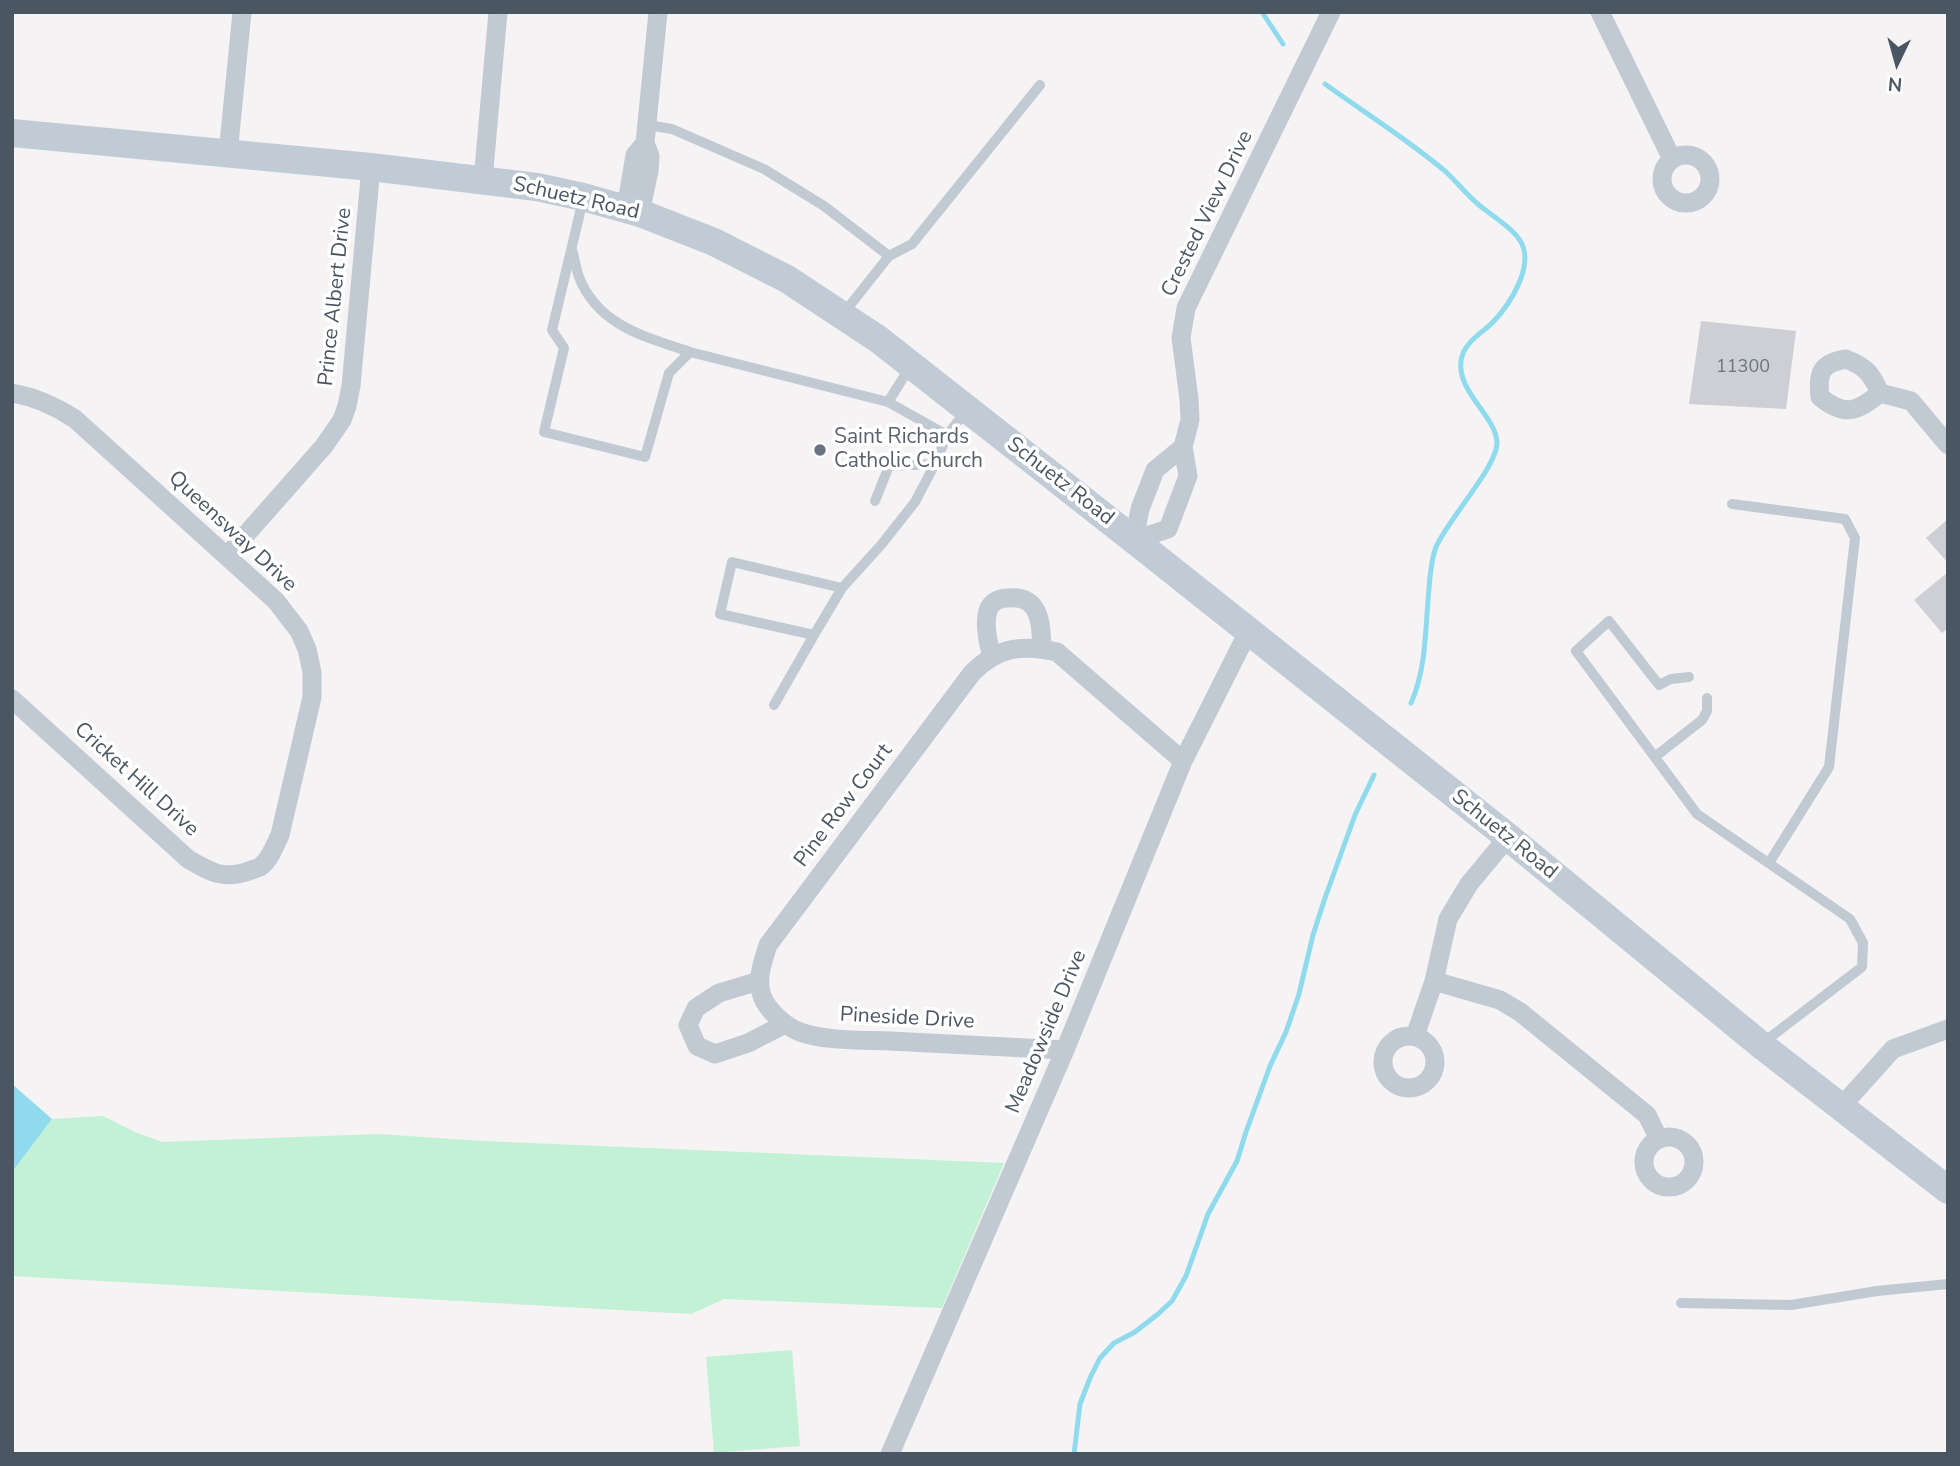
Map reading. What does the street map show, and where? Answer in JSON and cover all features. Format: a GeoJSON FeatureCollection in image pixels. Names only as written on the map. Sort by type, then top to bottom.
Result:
{"type":"FeatureCollection","features":[{"type":"Feature","properties":{"kind":"main road","name":"Schuetz Road"},"geometry":{"type":"LineString","coordinates":[[12,133],[372,167],[537,187],[633,211],[714,242],[787,279],[912,365],[1508,837],[1840,1108],[1948,1190]]}},
{"type":"Feature","properties":{"kind":"street"},"geometry":{"type":"LineString","coordinates":[[228,154],[242,12]]}},
{"type":"Feature","properties":{"kind":"street"},"geometry":{"type":"LineString","coordinates":[[483,180],[498,12]]}},
{"type":"Feature","properties":{"kind":"street"},"geometry":{"type":"LineString","coordinates":[[633,211],[650,163],[646,134],[658,12]]}},
{"type":"Feature","properties":{"kind":"street","name":"Crested View Drive"},"geometry":{"type":"LineString","coordinates":[[1135,540],[1168,529],[1188,476],[1183,447],[1189,421],[1189,399],[1181,338],[1186,309],[1331,12]]}},
{"type":"Feature","properties":{"kind":"street"},"geometry":{"type":"LineString","coordinates":[[1600,12],[1672,159]]}},
{"type":"Feature","properties":{"kind":"street","name":"Prince Albert Drive"},"geometry":{"type":"LineString","coordinates":[[227,556],[324,446],[342,420],[351,386],[372,167]]}},
{"type":"Feature","properties":{"kind":"street","name":"Queensway Drive"},"geometry":{"type":"LineString","coordinates":[[12,393],[57,407],[75,419],[276,601],[299,631],[312,671],[312,697],[280,835],[272,853],[260,866],[238,875]]}},
{"type":"Feature","properties":{"kind":"street"},"geometry":{"type":"LineString","coordinates":[[1880,393],[1911,401],[1948,445]]}},
{"type":"Feature","properties":{"kind":"street"},"geometry":{"type":"LineString","coordinates":[[1135,540],[1140,509],[1155,470],[1183,447]]}},
{"type":"Feature","properties":{"kind":"street"},"geometry":{"type":"LineString","coordinates":[[992,657],[988,640],[989,607],[998,599],[1011,597],[1028,600],[1035,608],[1041,625],[1042,649],[1057,652],[1183,761]]}},
{"type":"Feature","properties":{"kind":"street","name":"Meadowside Drive"},"geometry":{"type":"LineString","coordinates":[[890,1454],[1065,1050],[1183,761],[1249,631]]}},
{"type":"Feature","properties":{"kind":"street","name":"Pine Row Court"},"geometry":{"type":"LineString","coordinates":[[760,989],[768,944],[972,673],[985,660],[1012,649],[1042,649]]}},
{"type":"Feature","properties":{"kind":"street","name":"Cricket Hill Drive"},"geometry":{"type":"LineString","coordinates":[[12,699],[188,859],[222,876],[238,875]]}},
{"type":"Feature","properties":{"kind":"street"},"geometry":{"type":"LineString","coordinates":[[1415,1036],[1434,981],[1448,919],[1469,884],[1508,837]]}},
{"type":"Feature","properties":{"kind":"street"},"geometry":{"type":"LineString","coordinates":[[1434,981],[1500,1000],[1520,1012],[1647,1115],[1659,1139]]}},
{"type":"Feature","properties":{"kind":"street"},"geometry":{"type":"LineString","coordinates":[[760,989],[719,993],[695,1008],[688,1025],[697,1046],[715,1054],[748,1044],[785,1024]]}},
{"type":"Feature","properties":{"kind":"street","name":"Pineside Drive"},"geometry":{"type":"LineString","coordinates":[[760,989],[766,1005],[797,1032],[823,1037],[1065,1050]]}},
{"type":"Feature","properties":{"kind":"street"},"geometry":{"type":"LineString","coordinates":[[1840,1108],[1893,1049],[1948,1028]]}},
{"type":"Feature","properties":{"kind":"lane"},"geometry":{"type":"LineString","coordinates":[[843,315],[889,256],[912,244],[1040,85]]}},
{"type":"Feature","properties":{"kind":"lane"},"geometry":{"type":"LineString","coordinates":[[646,134],[672,129],[764,169],[824,206],[889,256]]}},
{"type":"Feature","properties":{"kind":"lane"},"geometry":{"type":"LineString","coordinates":[[583,197],[552,330],[564,348],[544,432],[645,457],[669,373],[690,352]]}},
{"type":"Feature","properties":{"kind":"lane"},"geometry":{"type":"LineString","coordinates":[[572,248],[580,278],[594,303],[618,325],[690,352],[888,402],[947,435]]}},
{"type":"Feature","properties":{"kind":"lane"},"geometry":{"type":"LineString","coordinates":[[888,402],[912,365]]}},
{"type":"Feature","properties":{"kind":"lane"},"geometry":{"type":"LineString","coordinates":[[775,705],[842,588],[915,502],[947,435],[968,410]]}},
{"type":"Feature","properties":{"kind":"lane"},"geometry":{"type":"LineString","coordinates":[[875,501],[889,466],[935,464]]}},
{"type":"Feature","properties":{"kind":"lane"},"geometry":{"type":"LineString","coordinates":[[1732,504],[1845,519],[1855,538],[1829,767],[1769,863]]}},
{"type":"Feature","properties":{"kind":"lane"},"geometry":{"type":"LineString","coordinates":[[814,635],[720,614],[732,562],[842,588]]}},
{"type":"Feature","properties":{"kind":"lane"},"geometry":{"type":"LineString","coordinates":[[1689,677],[1671,679],[1659,685],[1609,621],[1576,651],[1697,814],[1850,919],[1863,943],[1862,967],[1761,1045]]}},
{"type":"Feature","properties":{"kind":"lane"},"geometry":{"type":"LineString","coordinates":[[1656,756],[1702,720],[1707,710],[1707,698]]}},
{"type":"Feature","properties":{"kind":"lane"},"geometry":{"type":"LineString","coordinates":[[1681,1303],[1791,1305],[1948,1284]]}},
{"type":"Feature","properties":{"kind":"green space"},"geometry":{"type":"Polygon","coordinates":[[[103,1116],[163,1142],[378,1134],[482,1141],[1004,1163],[942,1308],[724,1299],[691,1314],[12,1276],[12,1172],[52,1119],[103,1116]]]}},
{"type":"Feature","properties":{"kind":"green space"},"geometry":{"type":"Polygon","coordinates":[[[792,1350],[800,1446],[714,1453],[706,1357],[792,1350]]]}},
{"type":"Feature","properties":{"kind":"water"},"geometry":{"type":"Polygon","coordinates":[[[12,1084],[52,1119],[12,1172],[12,1084]]]}},
{"type":"Feature","properties":{"kind":"building"},"geometry":{"type":"Polygon","coordinates":[[[1701,321],[1796,331],[1786,409],[1689,404],[1701,321]]]}},
{"type":"Feature","properties":{"kind":"building"},"geometry":{"type":"Polygon","coordinates":[[[1948,519],[1948,563],[1926,538],[1948,519]]]}},
{"type":"Feature","properties":{"kind":"building"},"geometry":{"type":"Polygon","coordinates":[[[1948,572],[1948,628],[1942,633],[1914,600],[1948,572]]]}},
{"type":"Feature","properties":{"kind":"waterway"},"geometry":{"type":"LineString","coordinates":[[1262,12],[1283,44]]}},
{"type":"Feature","properties":{"kind":"waterway"},"geometry":{"type":"LineString","coordinates":[[1325,84],[1445,171],[1475,201],[1514,233],[1525,254],[1525,264],[1513,295],[1494,321],[1466,348],[1461,361],[1465,383],[1490,422],[1497,442],[1490,465],[1442,535],[1434,552],[1423,661],[1411,703]]}},
{"type":"Feature","properties":{"kind":"waterway"},"geometry":{"type":"LineString","coordinates":[[1074,1454],[1080,1404],[1100,1358],[1114,1343],[1135,1332],[1172,1301],[1186,1276],[1208,1214],[1237,1161],[1270,1066],[1286,1032],[1299,994],[1325,898],[1355,815],[1374,775]]}},
{"type":"Feature","properties":{"kind":"place","name":"Saint Richards Catholic Church"},"geometry":{"type":"Point","coordinates":[820,450]}}]}
